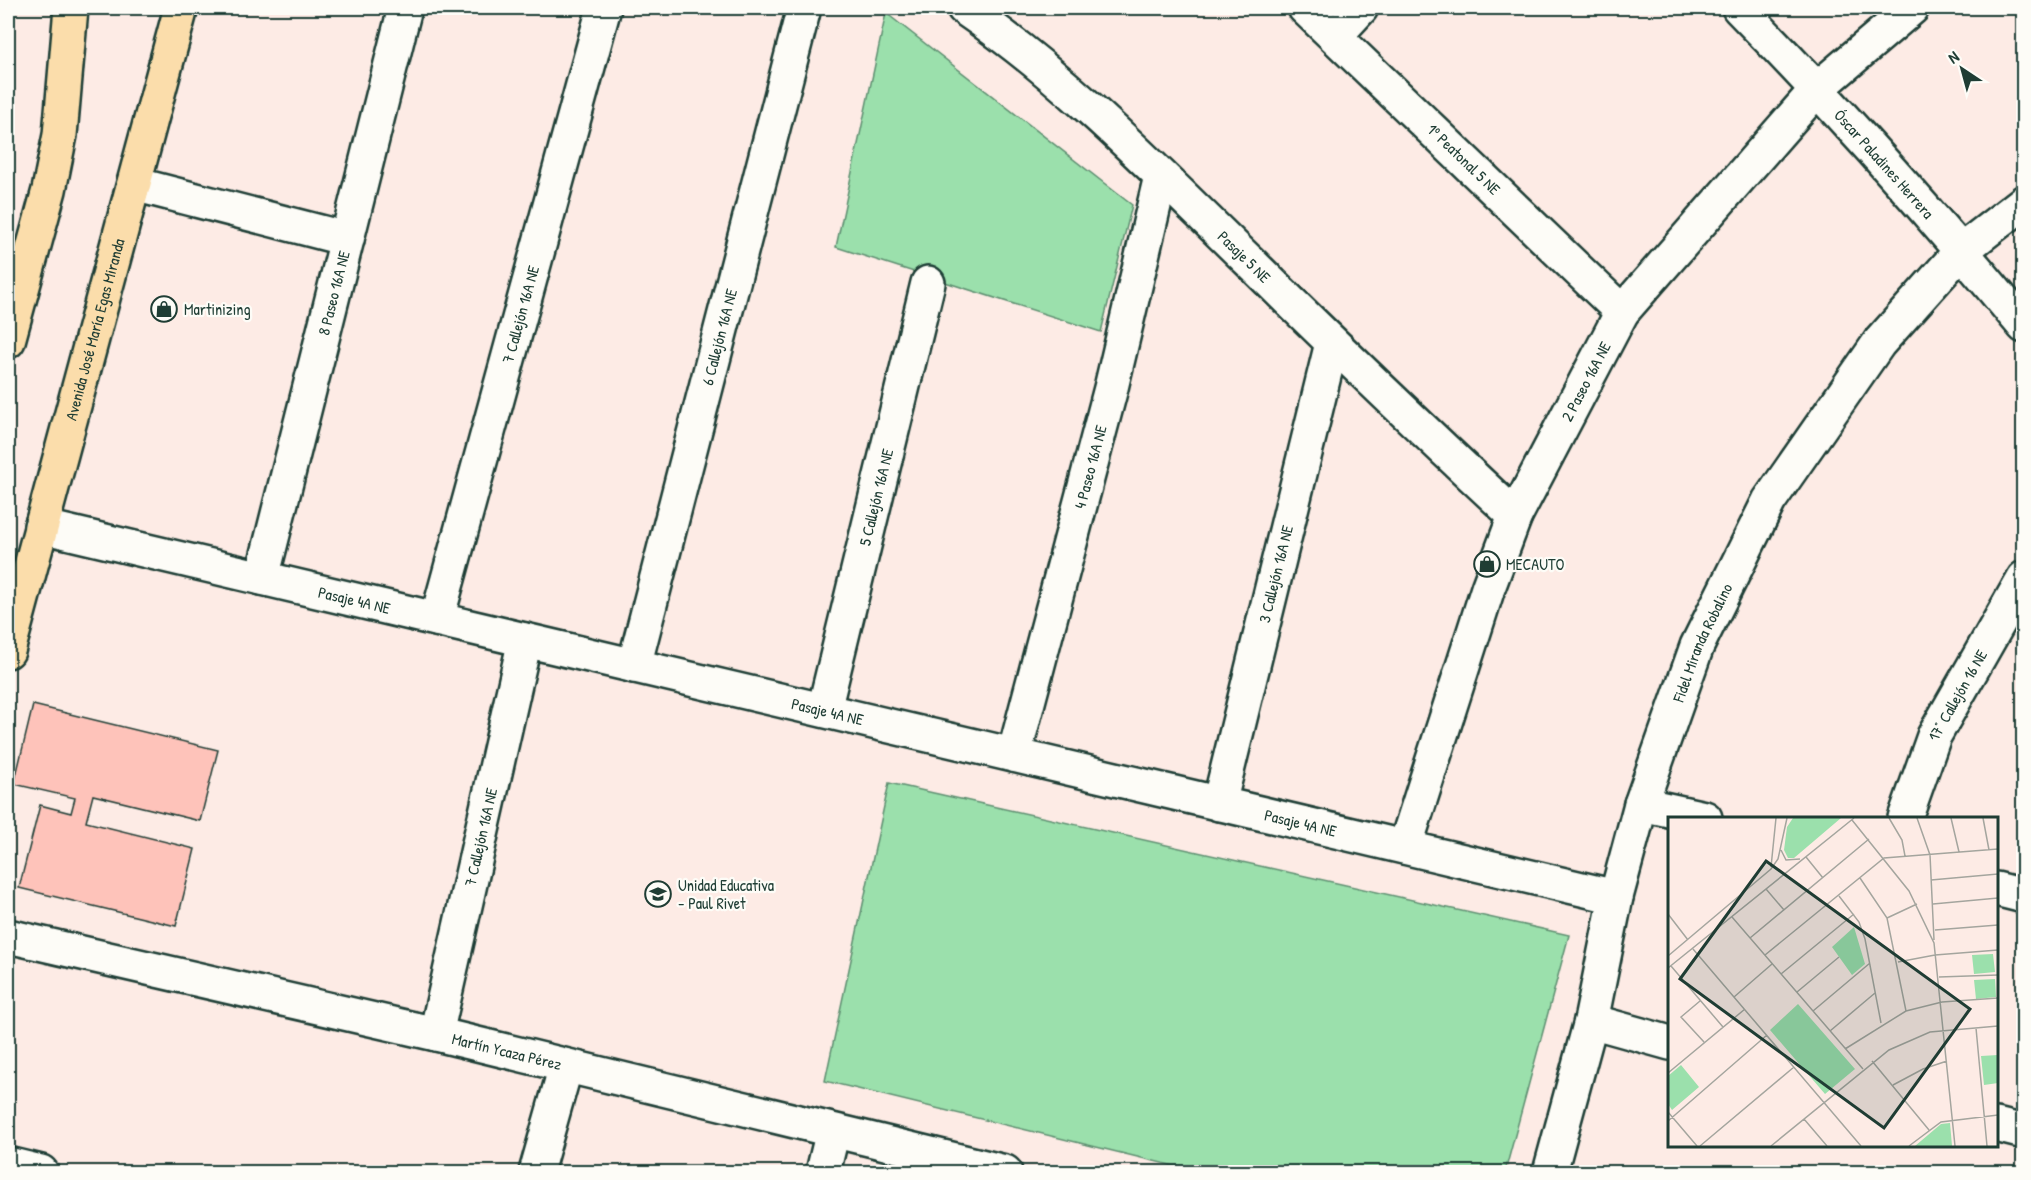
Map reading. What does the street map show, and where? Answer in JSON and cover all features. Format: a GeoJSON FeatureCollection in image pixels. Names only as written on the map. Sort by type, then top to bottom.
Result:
{"type":"FeatureCollection","features":[{"type":"Feature","properties":{"kind":"main road","name":"Avenida José María Egas Miranda"},"geometry":{"type":"LineString","coordinates":[[8,651],[181,8]]}},
{"type":"Feature","properties":{"kind":"main road"},"geometry":{"type":"LineString","coordinates":[[8,341],[49,190],[60,135],[67,14]]}},
{"type":"Feature","properties":{"kind":"street","name":"8 Paseo 16A NE"},"geometry":{"type":"LineString","coordinates":[[262,578],[405,8]]}},
{"type":"Feature","properties":{"kind":"street","name":"7 Callejón 16A NE"},"geometry":{"type":"LineString","coordinates":[[437,619],[604,8]]}},
{"type":"Feature","properties":{"kind":"street","name":"6 Callejón 16A NE"},"geometry":{"type":"LineString","coordinates":[[634,666],[804,8]]}},
{"type":"Feature","properties":{"kind":"street","name":"Pasaje 5 NE"},"geometry":{"type":"LineString","coordinates":[[964,8],[1011,40],[1161,176],[1332,343],[1515,516]]}},
{"type":"Feature","properties":{"kind":"street","name":"1º Peatonal 5 NE"},"geometry":{"type":"LineString","coordinates":[[1305,8],[1336,35],[1622,312]]}},
{"type":"Feature","properties":{"kind":"street"},"geometry":{"type":"LineString","coordinates":[[1336,35],[1361,8]]}},
{"type":"Feature","properties":{"kind":"street","name":"Óscar Paladines Herrera"},"geometry":{"type":"LineString","coordinates":[[1739,8],[1818,88],[2024,326]]}},
{"type":"Feature","properties":{"kind":"street","name":"2 Paseo 16A NE"},"geometry":{"type":"LineString","coordinates":[[1405,847],[1488,588],[1515,516],[1622,312],[1818,88],[1912,8]]}},
{"type":"Feature","properties":{"kind":"street","name":"4 Paseo 16A NE"},"geometry":{"type":"LineString","coordinates":[[1014,755],[1111,388],[1161,176]]}},
{"type":"Feature","properties":{"kind":"street"},"geometry":{"type":"LineString","coordinates":[[134,184],[347,239]]}},
{"type":"Feature","properties":{"kind":"street","name":"Fidel Miranda Robalino"},"geometry":{"type":"LineString","coordinates":[[1550,1173],[1591,1021],[1616,897],[1641,804],[1696,646],[1769,501],[1879,342],[1961,251],[2024,202]]}},
{"type":"Feature","properties":{"kind":"street","name":"5 Callejón 16A NE"},"geometry":{"type":"LineString","coordinates":[[824,710],[928,284]]}},
{"type":"Feature","properties":{"kind":"street","name":"3 Callejón 16A NE"},"geometry":{"type":"LineString","coordinates":[[1219,804],[1332,343]]}},
{"type":"Feature","properties":{"kind":"street","name":"Pasaje 4A NE"},"geometry":{"type":"LineString","coordinates":[[41,526],[1616,897]]}},
{"type":"Feature","properties":{"kind":"street","name":"17° Callejón 16 NE"},"geometry":{"type":"LineString","coordinates":[[1906,817],[1934,736],[2024,578]]}},
{"type":"Feature","properties":{"kind":"street","name":"7 Callejón 16A NE"},"geometry":{"type":"LineString","coordinates":[[436,1034],[525,640]]}},
{"type":"Feature","properties":{"kind":"street"},"geometry":{"type":"LineString","coordinates":[[1641,804],[1696,817]]}},
{"type":"Feature","properties":{"kind":"street"},"geometry":{"type":"LineString","coordinates":[[1998,890],[2024,896]]}},
{"type":"Feature","properties":{"kind":"street","name":"Martín Ycaza Pérez"},"geometry":{"type":"LineString","coordinates":[[8,936],[436,1034],[1005,1173]]}},
{"type":"Feature","properties":{"kind":"street"},"geometry":{"type":"LineString","coordinates":[[1591,1021],[1668,1042]]}},
{"type":"Feature","properties":{"kind":"street"},"geometry":{"type":"LineString","coordinates":[[536,1173],[566,1066]]}},
{"type":"Feature","properties":{"kind":"street"},"geometry":{"type":"LineString","coordinates":[[1998,1126],[2024,1132]]}},
{"type":"Feature","properties":{"kind":"street"},"geometry":{"type":"LineString","coordinates":[[824,1173],[833,1131]]}},
{"type":"Feature","properties":{"kind":"street"},"geometry":{"type":"LineString","coordinates":[[8,1164],[41,1173]]}},
{"type":"Feature","properties":{"kind":"green space"},"geometry":{"type":"Polygon","coordinates":[[[886,13],[1132,205],[1101,332],[836,247],[886,13]]]}},
{"type":"Feature","properties":{"kind":"green space"},"geometry":{"type":"Polygon","coordinates":[[[889,783],[1569,935],[1505,1172],[1199,1172],[825,1081],[889,783]]]}},
{"type":"Feature","properties":{"kind":"building"},"geometry":{"type":"Polygon","coordinates":[[[33,705],[218,750],[200,821],[93,795],[86,822],[195,849],[176,926],[19,888],[40,805],[71,813],[75,798],[14,784],[33,705]]]}},
{"type":"Feature","properties":{"kind":"place","name":"Martinizing"},"geometry":{"type":"Point","coordinates":[164,309]}},
{"type":"Feature","properties":{"kind":"place","name":"MECAUTO"},"geometry":{"type":"Point","coordinates":[1487,564]}},
{"type":"Feature","properties":{"kind":"place","name":"Unidad Educativa - Paul Rivet"},"geometry":{"type":"Point","coordinates":[658,894]}}]}
